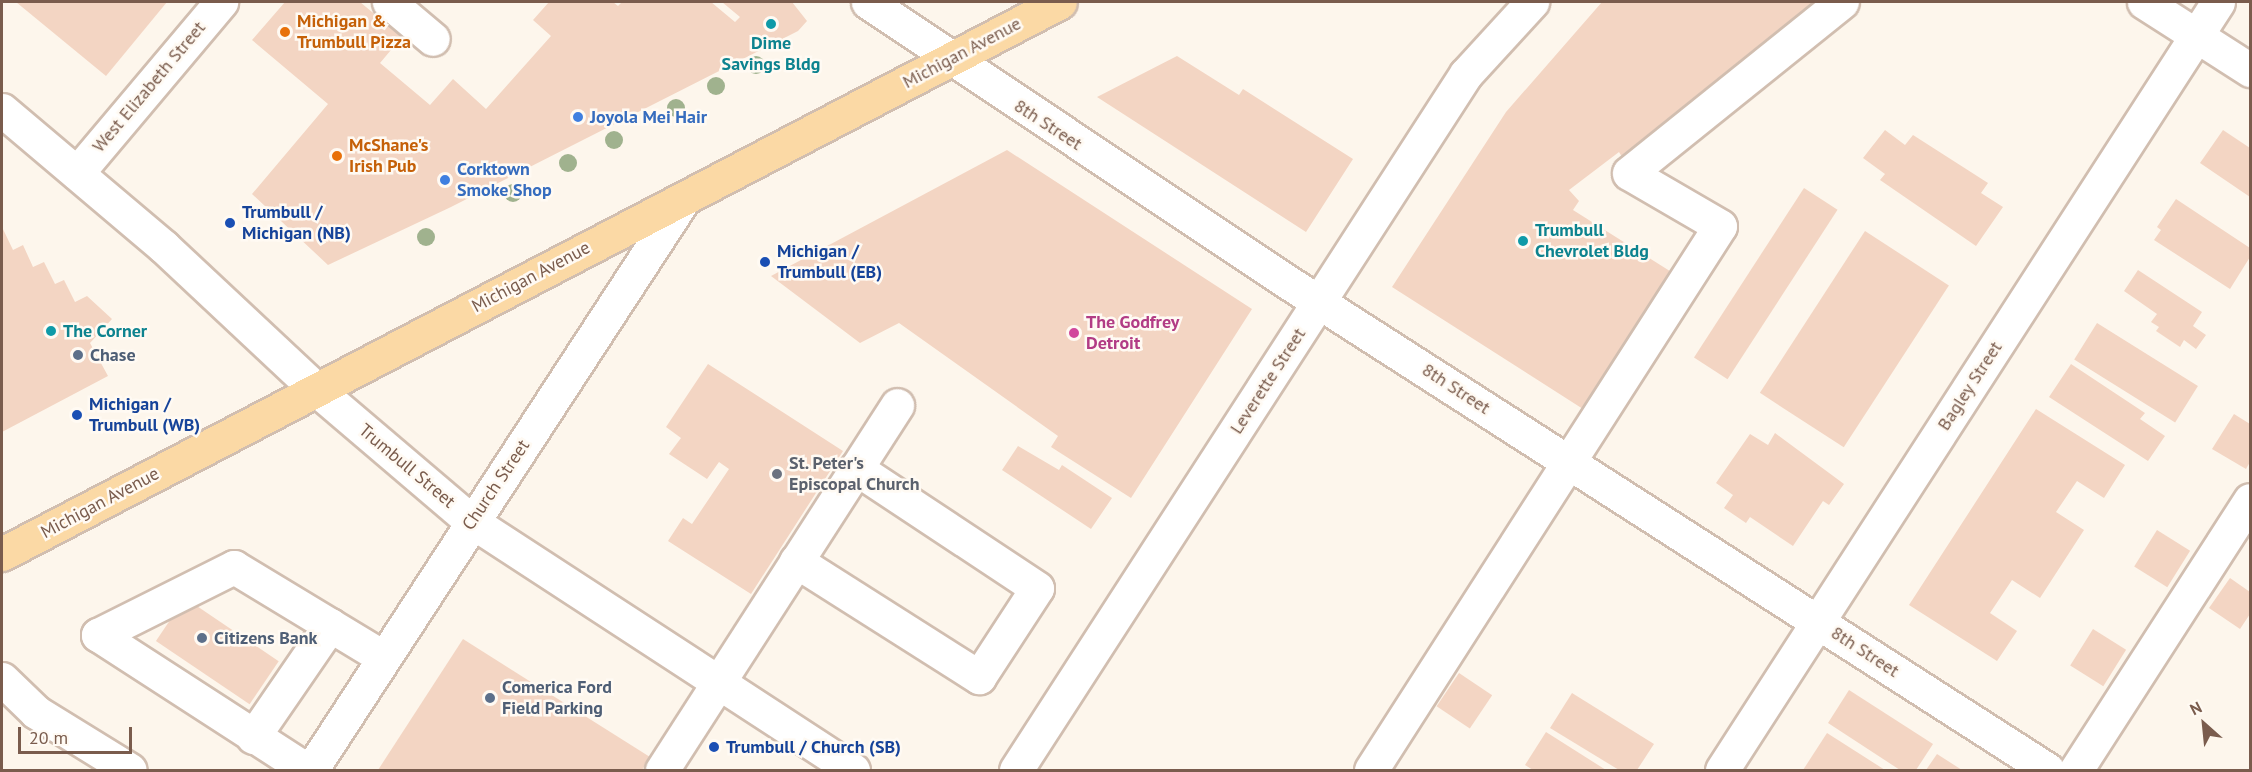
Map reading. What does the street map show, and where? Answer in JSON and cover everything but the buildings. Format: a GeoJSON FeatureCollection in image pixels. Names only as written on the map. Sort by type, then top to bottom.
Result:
{"type":"FeatureCollection","features":[{"type":"Feature","properties":{"kind":"main road","name":"Michigan Avenue"},"geometry":{"type":"LineString","coordinates":[[2,554],[1060,2]]}},
{"type":"Feature","properties":{"kind":"street","name":"West Elizabeth Street"},"geometry":{"type":"LineString","coordinates":[[77,173],[221,2]]}},
{"type":"Feature","properties":{"kind":"street"},"geometry":{"type":"LineString","coordinates":[[389,2],[433,39]]}},
{"type":"Feature","properties":{"kind":"street","name":"8th Street"},"geometry":{"type":"LineString","coordinates":[[868,2],[951,59],[1320,300],[2048,771]]}},
{"type":"Feature","properties":{"kind":"street","name":"Leverette Street"},"geometry":{"type":"LineString","coordinates":[[1016,771],[1466,74],[1532,2]]}},
{"type":"Feature","properties":{"kind":"street"},"geometry":{"type":"LineString","coordinates":[[1371,771],[1720,226],[1629,173],[1842,2]]}},
{"type":"Feature","properties":{"kind":"street"},"geometry":{"type":"LineString","coordinates":[[2144,2],[2250,70]]}},
{"type":"Feature","properties":{"kind":"street","name":"Bagley Street"},"geometry":{"type":"LineString","coordinates":[[1722,771],[2218,2]]}},
{"type":"Feature","properties":{"kind":"street","name":"Trumbull Street"},"geometry":{"type":"LineString","coordinates":[[2,110],[164,247],[317,390],[471,521],[853,771]]}},
{"type":"Feature","properties":{"kind":"street","name":"Church Street"},"geometry":{"type":"LineString","coordinates":[[309,771],[683,200]]}},
{"type":"Feature","properties":{"kind":"street"},"geometry":{"type":"LineString","coordinates":[[663,771],[897,405]]}},
{"type":"Feature","properties":{"kind":"street"},"geometry":{"type":"LineString","coordinates":[[796,561],[979,677],[1037,588],[856,468]]}},
{"type":"Feature","properties":{"kind":"street"},"geometry":{"type":"LineString","coordinates":[[2076,771],[2250,500]]}},
{"type":"Feature","properties":{"kind":"street"},"geometry":{"type":"LineString","coordinates":[[309,771],[98,635],[234,567],[384,658]]}},
{"type":"Feature","properties":{"kind":"street"},"geometry":{"type":"LineString","coordinates":[[253,737],[330,625]]}},
{"type":"Feature","properties":{"kind":"street"},"geometry":{"type":"LineString","coordinates":[[2,679],[36,712],[130,771]]}},
{"type":"Feature","properties":{"kind":"place","name":"Dime Savings Bldg"},"geometry":{"type":"Point","coordinates":[771,24]}},
{"type":"Feature","properties":{"kind":"place","name":"Michigan & Trumbull Pizza"},"geometry":{"type":"Point","coordinates":[285,32]}},
{"type":"Feature","properties":{"kind":"place","name":"Joyola Mei Hair"},"geometry":{"type":"Point","coordinates":[578,117]}},
{"type":"Feature","properties":{"kind":"place","name":"McShane's Irish Pub"},"geometry":{"type":"Point","coordinates":[337,156]}},
{"type":"Feature","properties":{"kind":"place","name":"Corktown Smoke Shop"},"geometry":{"type":"Point","coordinates":[445,180]}},
{"type":"Feature","properties":{"kind":"place","name":"Trumbull / Michigan (NB)"},"geometry":{"type":"Point","coordinates":[230,223]}},
{"type":"Feature","properties":{"kind":"place","name":"Trumbull Chevrolet Bldg"},"geometry":{"type":"Point","coordinates":[1523,241]}},
{"type":"Feature","properties":{"kind":"place","name":"Michigan / Trumbull (EB)"},"geometry":{"type":"Point","coordinates":[765,262]}},
{"type":"Feature","properties":{"kind":"place","name":"The Corner"},"geometry":{"type":"Point","coordinates":[51,331]}},
{"type":"Feature","properties":{"kind":"place","name":"The Godfrey Detroit"},"geometry":{"type":"Point","coordinates":[1074,333]}},
{"type":"Feature","properties":{"kind":"place","name":"Chase"},"geometry":{"type":"Point","coordinates":[78,355]}},
{"type":"Feature","properties":{"kind":"place","name":"Michigan / Trumbull (WB)"},"geometry":{"type":"Point","coordinates":[77,415]}},
{"type":"Feature","properties":{"kind":"place","name":"St. Peter's Episcopal Church"},"geometry":{"type":"Point","coordinates":[777,474]}},
{"type":"Feature","properties":{"kind":"place","name":"Citizens Bank"},"geometry":{"type":"Point","coordinates":[202,638]}},
{"type":"Feature","properties":{"kind":"place","name":"Comerica Ford Field Parking"},"geometry":{"type":"Point","coordinates":[490,698]}},
{"type":"Feature","properties":{"kind":"place","name":"Trumbull / Church (SB)"},"geometry":{"type":"Point","coordinates":[714,747]}}]}
